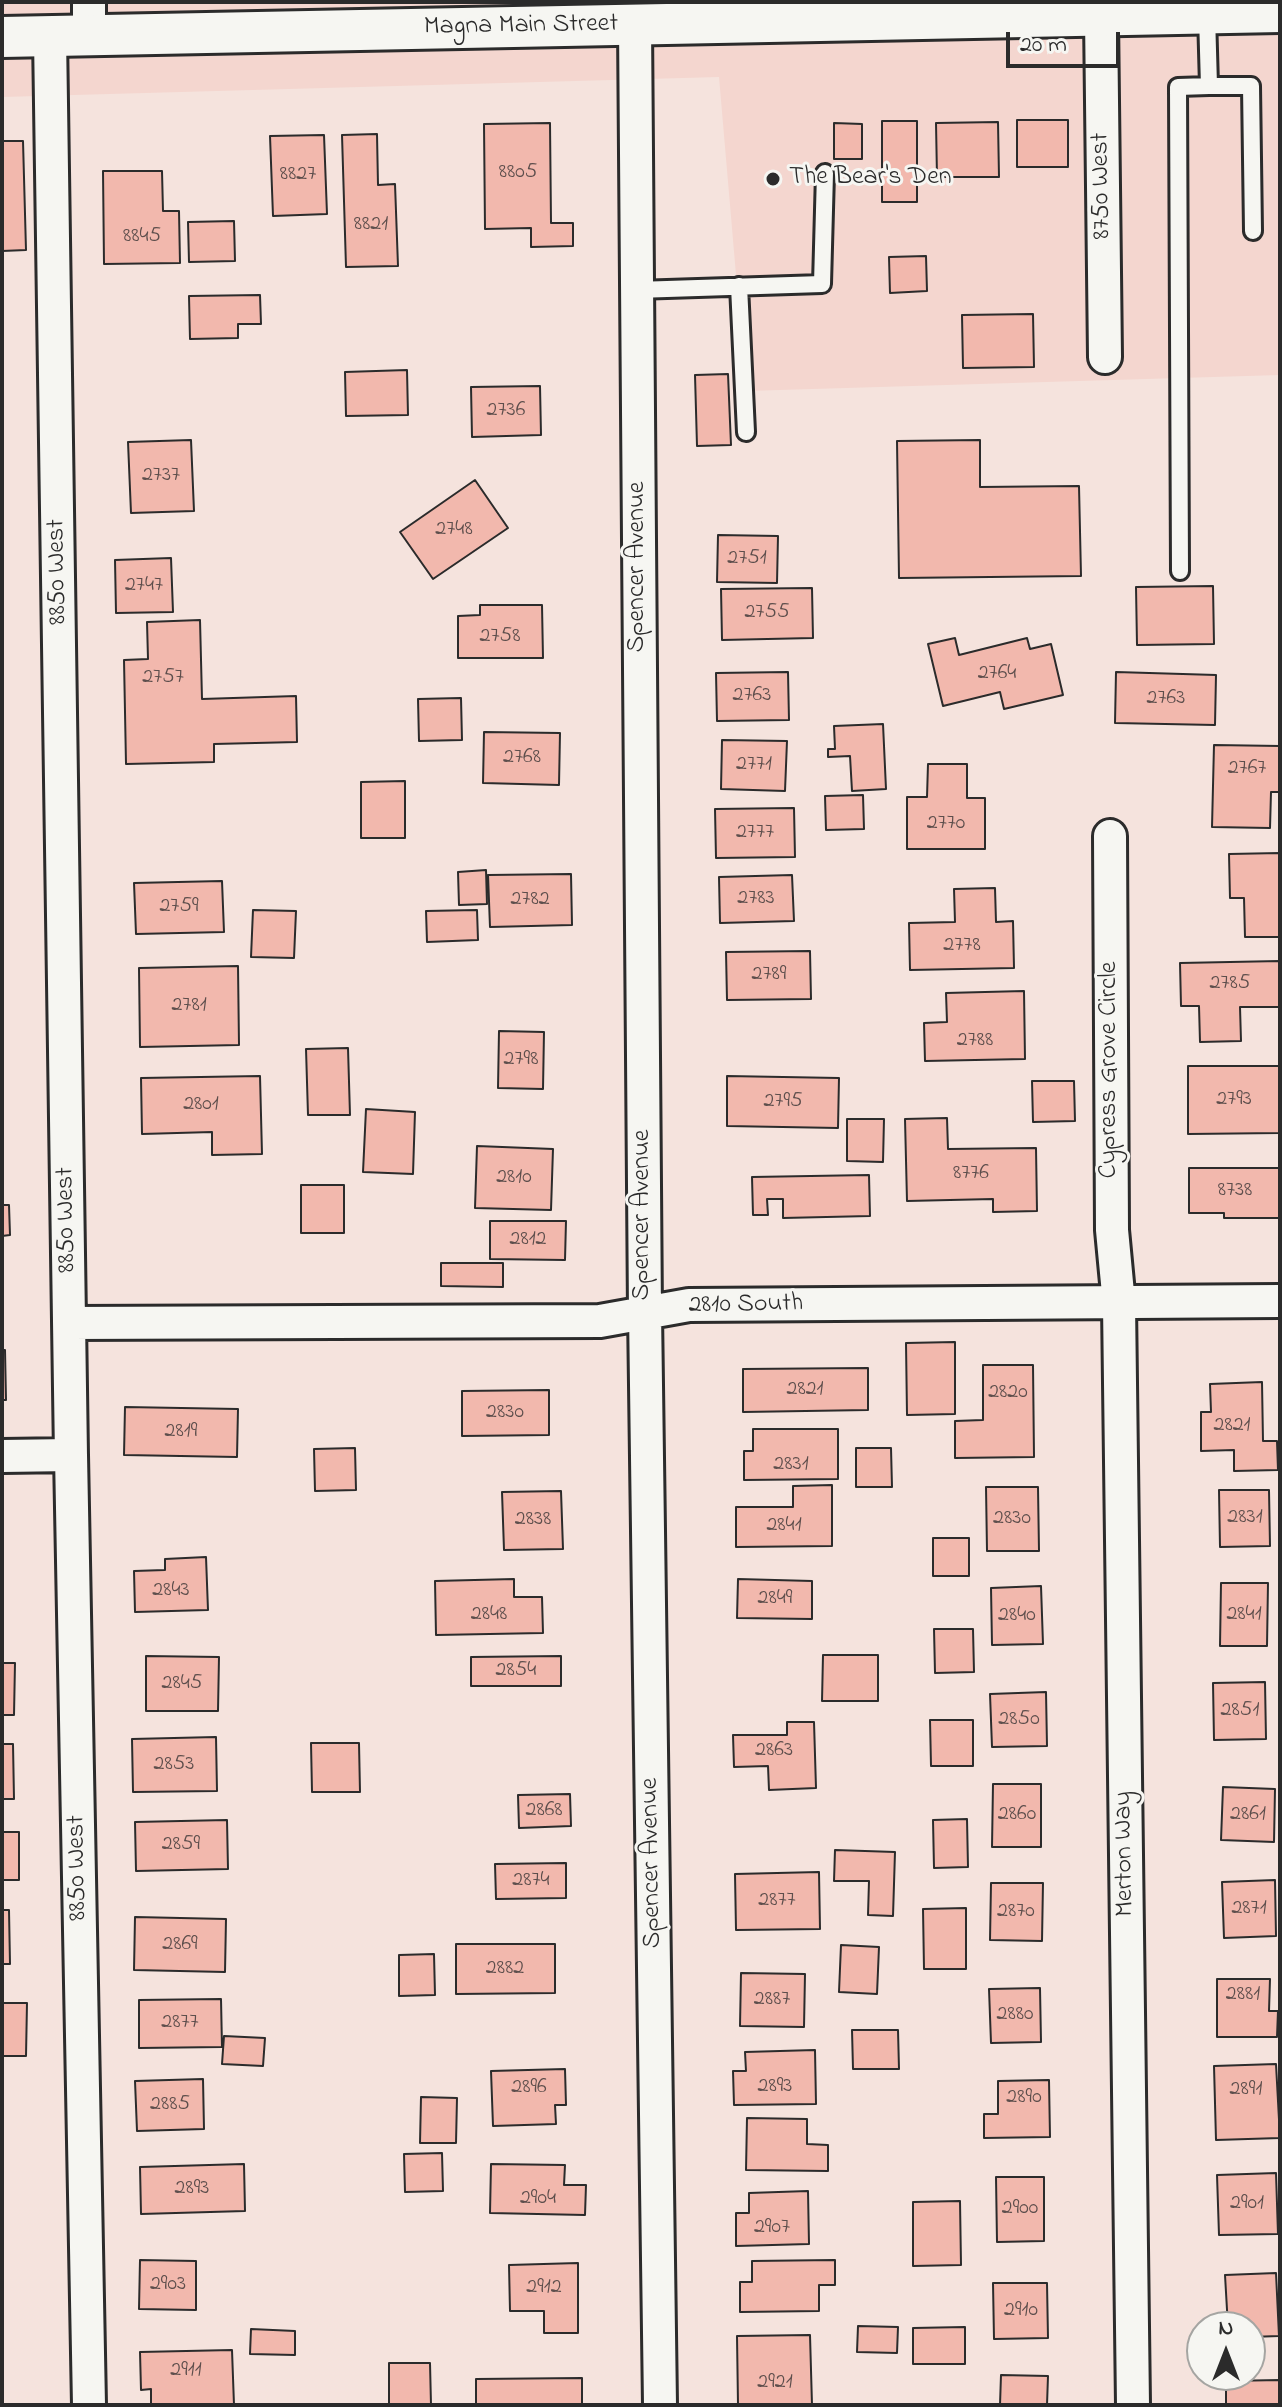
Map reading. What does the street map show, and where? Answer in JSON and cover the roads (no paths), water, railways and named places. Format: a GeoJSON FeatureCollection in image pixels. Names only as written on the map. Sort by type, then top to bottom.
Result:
{"type":"FeatureCollection","features":[{"type":"Feature","properties":{"kind":"street","name":"Magna Main Street"},"geometry":{"type":"LineString","coordinates":[[2,37],[50,36],[89,18],[577,14],[635,24],[1280,12]]}},
{"type":"Feature","properties":{"kind":"street","name":"8750 West"},"geometry":{"type":"LineString","coordinates":[[1101,16],[1105,357]]}},
{"type":"Feature","properties":{"kind":"street","name":"Spencer Avenue"},"geometry":{"type":"LineString","coordinates":[[635,24],[645,1312],[660,2405]]}},
{"type":"Feature","properties":{"kind":"street","name":"8850 West"},"geometry":{"type":"LineString","coordinates":[[50,36],[89,2405]]}},
{"type":"Feature","properties":{"kind":"street","name":"Cypress Grove Circle"},"geometry":{"type":"LineString","coordinates":[[1110,836],[1112,1230],[1119,1304]]}},
{"type":"Feature","properties":{"kind":"street","name":"2810 South"},"geometry":{"type":"LineString","coordinates":[[70,1323],[600,1321],[689,1305],[1280,1301]]}},
{"type":"Feature","properties":{"kind":"street","name":"Merton Way"},"geometry":{"type":"LineString","coordinates":[[1119,1304],[1133,2405]]}},
{"type":"Feature","properties":{"kind":"street"},"geometry":{"type":"LineString","coordinates":[[2,1456],[71,1455]]}},
{"type":"Feature","properties":{"kind":"lane"},"geometry":{"type":"LineString","coordinates":[[1207,13],[1209,86]]}},
{"type":"Feature","properties":{"kind":"lane"},"geometry":{"type":"LineString","coordinates":[[1180,571],[1178,87],[1251,86],[1253,231]]}},
{"type":"Feature","properties":{"kind":"lane"},"geometry":{"type":"LineString","coordinates":[[636,290],[822,284],[825,173]]}},
{"type":"Feature","properties":{"kind":"lane"},"geometry":{"type":"LineString","coordinates":[[739,286],[746,432]]}},
{"type":"Feature","properties":{"kind":"place","name":"The Bear's Den"},"geometry":{"type":"Point","coordinates":[773,179]}}]}
